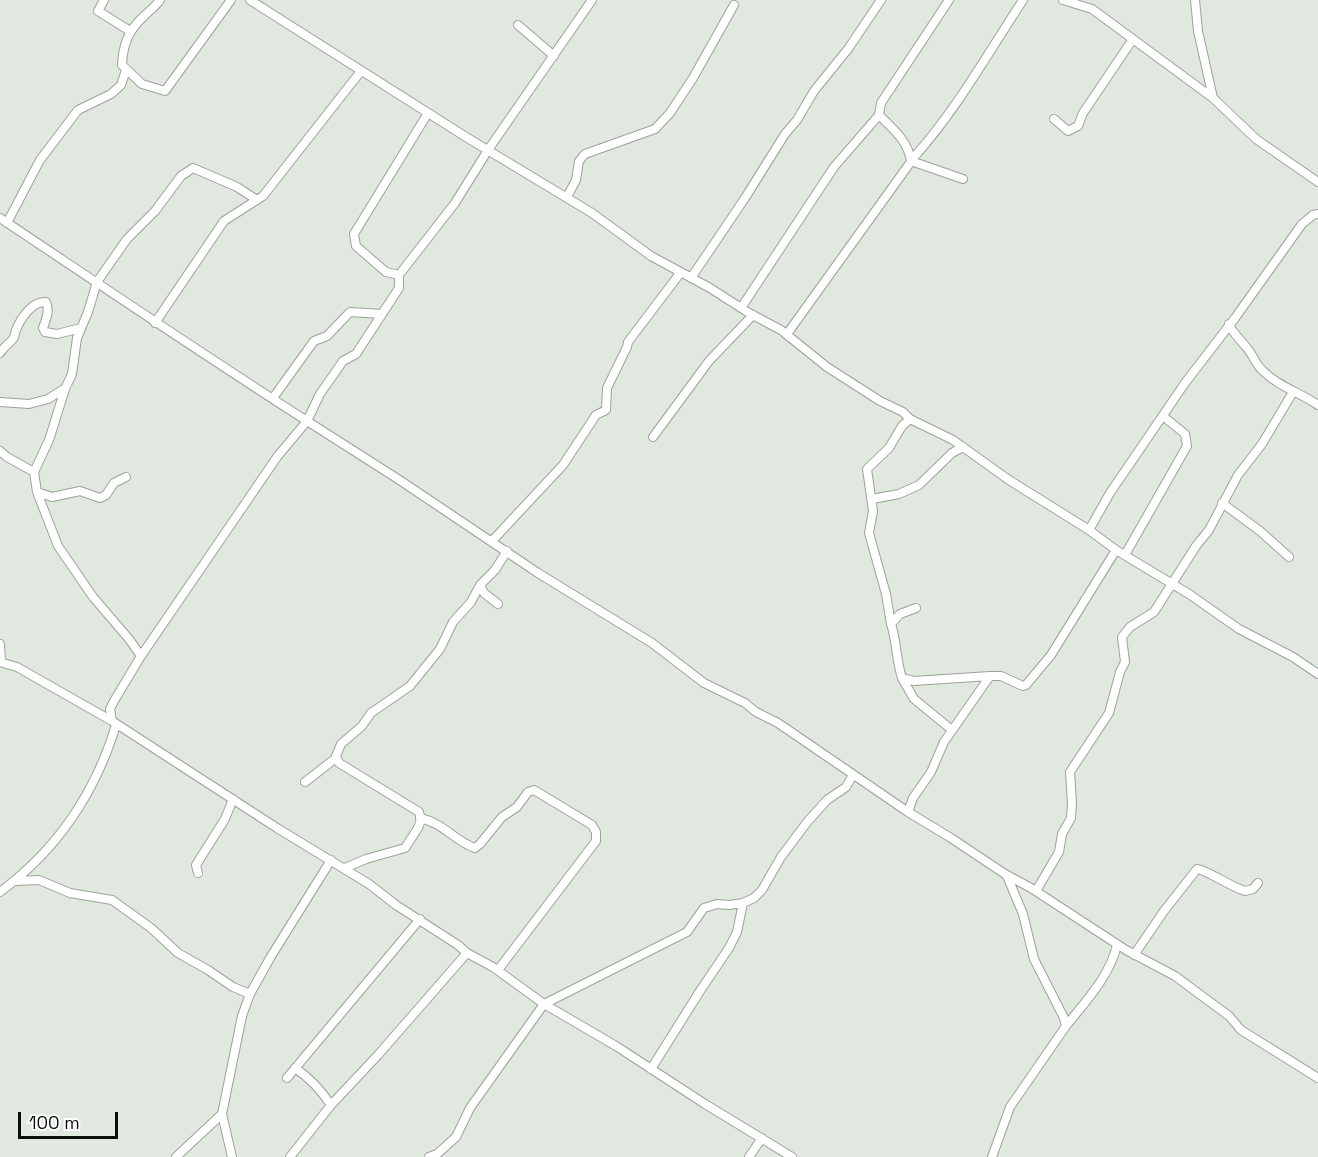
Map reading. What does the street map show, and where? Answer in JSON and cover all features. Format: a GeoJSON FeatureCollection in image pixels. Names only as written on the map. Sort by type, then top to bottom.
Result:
{"type":"FeatureCollection","features":[{"type":"Feature","properties":{"kind":"street"},"geometry":{"type":"LineString","coordinates":[[104,0],[98,11],[130,31]]}},
{"type":"Feature","properties":{"kind":"street"},"geometry":{"type":"LineString","coordinates":[[160,0],[156,7],[130,31],[123,46],[122,65],[142,84],[165,91],[231,0]]}},
{"type":"Feature","properties":{"kind":"street"},"geometry":{"type":"LineString","coordinates":[[250,0],[428,113],[567,197],[651,256],[787,334],[827,367],[884,403],[903,412],[910,419],[963,447],[1009,480],[1227,619],[1239,629],[1293,657],[1318,674]]}},
{"type":"Feature","properties":{"kind":"street"},"geometry":{"type":"LineString","coordinates":[[0,892],[53,846],[77,810],[92,786],[106,756],[114,723],[110,709],[141,656],[277,458],[307,421],[321,394],[343,361],[356,354],[399,288],[399,275],[455,202],[574,23],[592,0]]}},
{"type":"Feature","properties":{"kind":"street"},"geometry":{"type":"LineString","coordinates":[[691,278],[814,91],[848,49],[881,0]]}},
{"type":"Feature","properties":{"kind":"street"},"geometry":{"type":"LineString","coordinates":[[741,308],[834,167],[879,115],[881,103],[949,0]]}},
{"type":"Feature","properties":{"kind":"street"},"geometry":{"type":"LineString","coordinates":[[787,334],[951,109],[1023,0]]}},
{"type":"Feature","properties":{"kind":"street"},"geometry":{"type":"LineString","coordinates":[[1063,0],[1089,7],[1213,98],[1256,139],[1318,182]]}},
{"type":"Feature","properties":{"kind":"street"},"geometry":{"type":"LineString","coordinates":[[1195,0],[1198,30],[1213,98]]}},
{"type":"Feature","properties":{"kind":"street"},"geometry":{"type":"LineString","coordinates":[[567,197],[576,180],[579,162],[585,154],[655,129],[670,113],[698,70],[734,5]]}},
{"type":"Feature","properties":{"kind":"street"},"geometry":{"type":"LineString","coordinates":[[518,25],[554,56]]}},
{"type":"Feature","properties":{"kind":"street"},"geometry":{"type":"LineString","coordinates":[[1054,119],[1068,131],[1078,126],[1083,113],[1133,39]]}},
{"type":"Feature","properties":{"kind":"street"},"geometry":{"type":"LineString","coordinates":[[126,70],[121,86],[111,94],[78,110],[40,160],[3,220],[155,323],[587,604],[652,643],[704,683],[745,703],[756,712],[778,723],[908,812],[1036,891],[1117,945],[1182,981],[1229,1016],[1241,1030],[1318,1078]]}},
{"type":"Feature","properties":{"kind":"street"},"geometry":{"type":"LineString","coordinates":[[155,323],[224,221],[262,196],[361,71]]}},
{"type":"Feature","properties":{"kind":"street"},"geometry":{"type":"LineString","coordinates":[[399,275],[386,272],[356,246],[354,234],[428,113]]}},
{"type":"Feature","properties":{"kind":"street"},"geometry":{"type":"LineString","coordinates":[[879,115],[896,131],[909,148],[911,161]]}},
{"type":"Feature","properties":{"kind":"street"},"geometry":{"type":"LineString","coordinates":[[911,161],[963,179]]}},
{"type":"Feature","properties":{"kind":"street"},"geometry":{"type":"LineString","coordinates":[[141,656],[93,597],[58,546],[37,492],[34,472],[51,436],[65,389],[72,374],[77,338],[97,282],[127,239],[155,211],[181,176],[193,168],[237,187],[257,200]]}},
{"type":"Feature","properties":{"kind":"street"},"geometry":{"type":"LineString","coordinates":[[1089,530],[1110,493],[1185,383],[1302,224],[1313,215],[1318,214]]}},
{"type":"Feature","properties":{"kind":"street"},"geometry":{"type":"LineString","coordinates":[[492,541],[563,465],[596,415],[606,410],[607,387],[628,342],[681,272]]}},
{"type":"Feature","properties":{"kind":"street"},"geometry":{"type":"LineString","coordinates":[[0,353],[13,339],[27,311],[42,301],[48,306],[43,328],[45,332],[57,334],[81,328]]}},
{"type":"Feature","properties":{"kind":"street"},"geometry":{"type":"LineString","coordinates":[[273,398],[314,341],[327,336],[350,312],[382,314]]}},
{"type":"Feature","properties":{"kind":"street"},"geometry":{"type":"LineString","coordinates":[[653,438],[709,362],[753,315]]}},
{"type":"Feature","properties":{"kind":"street"},"geometry":{"type":"LineString","coordinates":[[1230,324],[1235,335],[1248,349],[1256,364],[1277,383],[1293,393],[1304,395],[1318,405]]}},
{"type":"Feature","properties":{"kind":"street"},"geometry":{"type":"LineString","coordinates":[[0,402],[29,404],[48,399],[65,389]]}},
{"type":"Feature","properties":{"kind":"street"},"geometry":{"type":"LineString","coordinates":[[1036,891],[1059,852],[1062,834],[1071,818],[1070,772],[1109,713],[1125,662],[1122,638],[1130,627],[1154,612],[1196,546],[1209,530],[1238,475],[1262,444],[1293,393]]}},
{"type":"Feature","properties":{"kind":"street"},"geometry":{"type":"LineString","coordinates":[[1125,555],[1187,446],[1185,434],[1163,416]]}},
{"type":"Feature","properties":{"kind":"street"},"geometry":{"type":"LineString","coordinates":[[910,419],[902,426],[889,448],[867,468],[873,516],[869,533],[886,594],[902,678],[914,699],[952,730]]}},
{"type":"Feature","properties":{"kind":"street"},"geometry":{"type":"LineString","coordinates":[[872,499],[899,494],[919,485],[952,453],[963,447]]}},
{"type":"Feature","properties":{"kind":"street"},"geometry":{"type":"LineString","coordinates":[[0,451],[34,472]]}},
{"type":"Feature","properties":{"kind":"street"},"geometry":{"type":"LineString","coordinates":[[37,492],[52,497],[80,491],[100,498],[106,495],[114,483],[126,477]]}},
{"type":"Feature","properties":{"kind":"street"},"geometry":{"type":"LineString","coordinates":[[1222,503],[1260,531],[1289,557]]}},
{"type":"Feature","properties":{"kind":"street"},"geometry":{"type":"LineString","coordinates":[[902,678],[914,681],[1001,676],[1021,686],[1026,685],[1057,645],[1116,550]]}},
{"type":"Feature","properties":{"kind":"street"},"geometry":{"type":"LineString","coordinates":[[305,782],[336,758],[341,744],[362,726],[371,713],[410,686],[440,649],[453,622],[471,602],[480,585],[495,570],[507,552]]}},
{"type":"Feature","properties":{"kind":"street"},"geometry":{"type":"LineString","coordinates":[[480,585],[484,593],[498,604]]}},
{"type":"Feature","properties":{"kind":"street"},"geometry":{"type":"LineString","coordinates":[[891,624],[900,614],[916,608]]}},
{"type":"Feature","properties":{"kind":"street"},"geometry":{"type":"LineString","coordinates":[[0,644],[1,662],[16,667],[114,723],[345,868],[467,953],[498,970],[544,1004],[616,1046],[792,1157]]}},
{"type":"Feature","properties":{"kind":"street"},"geometry":{"type":"LineString","coordinates":[[908,812],[913,798],[931,772],[944,742],[990,676]]}},
{"type":"Feature","properties":{"kind":"street"},"geometry":{"type":"LineString","coordinates":[[336,758],[339,763],[419,812],[420,818],[418,828],[405,848],[366,859],[345,868]]}},
{"type":"Feature","properties":{"kind":"street"},"geometry":{"type":"LineString","coordinates":[[429,1157],[437,1154],[456,1137],[470,1108],[544,1004],[687,932],[704,908],[717,904],[743,903],[759,894],[781,857],[808,821],[827,800],[846,787],[853,775]]}},
{"type":"Feature","properties":{"kind":"street"},"geometry":{"type":"LineString","coordinates":[[420,818],[434,821],[475,848],[502,817],[517,807],[528,792],[534,790],[592,825],[596,832],[596,841],[582,861],[498,970]]}},
{"type":"Feature","properties":{"kind":"street"},"geometry":{"type":"LineString","coordinates":[[198,873],[196,865],[225,819],[232,799]]}},
{"type":"Feature","properties":{"kind":"street"},"geometry":{"type":"LineString","coordinates":[[232,1157],[222,1114],[240,1024],[250,994],[331,860]]}},
{"type":"Feature","properties":{"kind":"street"},"geometry":{"type":"LineString","coordinates":[[1134,955],[1164,911],[1197,869],[1245,891],[1253,889],[1258,883]]}},
{"type":"Feature","properties":{"kind":"street"},"geometry":{"type":"LineString","coordinates":[[1007,875],[1023,914],[1034,959],[1066,1026]]}},
{"type":"Feature","properties":{"kind":"street"},"geometry":{"type":"LineString","coordinates":[[15,881],[39,880],[70,893],[112,900],[151,928],[178,953],[233,987],[250,994]]}},
{"type":"Feature","properties":{"kind":"street"},"geometry":{"type":"LineString","coordinates":[[651,1069],[729,948],[737,932],[743,903]]}},
{"type":"Feature","properties":{"kind":"street"},"geometry":{"type":"LineString","coordinates":[[287,1078],[420,919]]}},
{"type":"Feature","properties":{"kind":"street"},"geometry":{"type":"LineString","coordinates":[[992,1157],[1010,1107],[1104,975],[1113,960],[1117,945]]}},
{"type":"Feature","properties":{"kind":"street"},"geometry":{"type":"LineString","coordinates":[[290,1157],[331,1105],[467,953]]}},
{"type":"Feature","properties":{"kind":"street"},"geometry":{"type":"LineString","coordinates":[[295,1068],[322,1092],[331,1105]]}},
{"type":"Feature","properties":{"kind":"street"},"geometry":{"type":"LineString","coordinates":[[176,1157],[222,1114]]}},
{"type":"Feature","properties":{"kind":"street"},"geometry":{"type":"LineString","coordinates":[[749,1157],[762,1138]]}}]}
